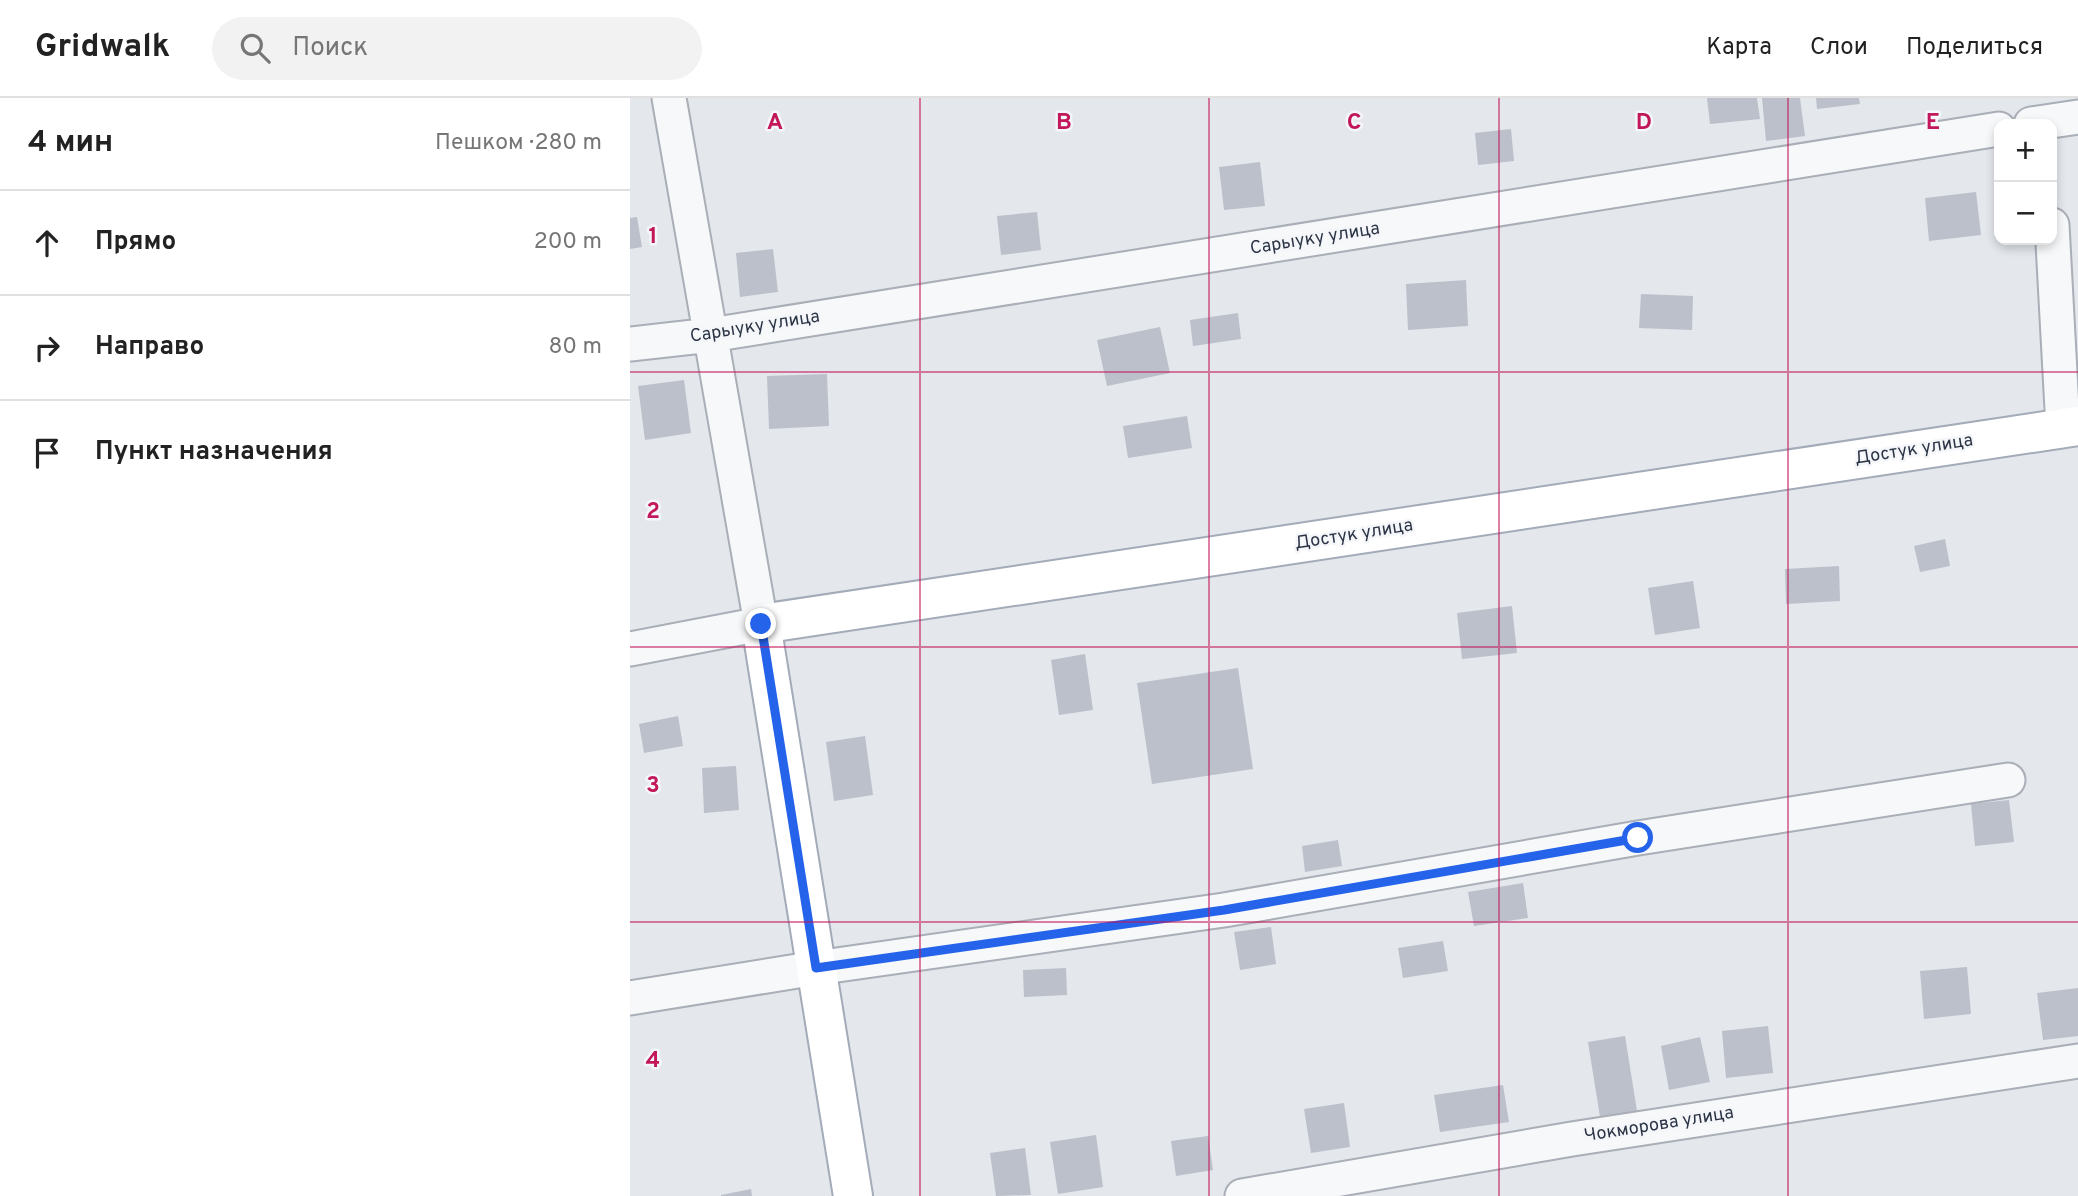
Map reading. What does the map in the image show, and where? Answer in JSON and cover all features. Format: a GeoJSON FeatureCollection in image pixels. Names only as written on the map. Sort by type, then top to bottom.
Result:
{"type":"FeatureCollection","features":[{"type":"Feature","properties":{"kind":"main road","name":"Достук улица"},"geometry":{"type":"LineString","coordinates":[[761,624],[2071,427]]}},
{"type":"Feature","properties":{"kind":"main road"},"geometry":{"type":"LineString","coordinates":[[761,624],[853,1196]]}},
{"type":"Feature","properties":{"kind":"street"},"geometry":{"type":"LineString","coordinates":[[669,98],[761,624]]}},
{"type":"Feature","properties":{"kind":"street","name":"Сарыуку улица"},"geometry":{"type":"LineString","coordinates":[[630,344],[710,335],[1994,130]]}},
{"type":"Feature","properties":{"kind":"street"},"geometry":{"type":"LineString","coordinates":[[2054,245],[2071,427]]}},
{"type":"Feature","properties":{"kind":"street","name":"Достук улица"},"geometry":{"type":"LineString","coordinates":[[630,649],[761,624]]}},
{"type":"Feature","properties":{"kind":"street"},"geometry":{"type":"LineString","coordinates":[[630,999],[816,968],[1224,910],[1638,838],[2008,780]]}},
{"type":"Feature","properties":{"kind":"street","name":"Чокморова улица"},"geometry":{"type":"LineString","coordinates":[[1242,1196],[1572,1139],[2078,1062]]}},
{"type":"Feature","properties":{"kind":"building"},"geometry":{"type":"Polygon","coordinates":[[[1707,98],[1757,98],[1760,119],[1710,124],[1707,98]]]}},
{"type":"Feature","properties":{"kind":"building"},"geometry":{"type":"Polygon","coordinates":[[[1762,98],[1800,98],[1805,136],[1766,141],[1762,98]]]}},
{"type":"Feature","properties":{"kind":"building"},"geometry":{"type":"Polygon","coordinates":[[[1816,98],[1859,98],[1860,104],[1817,109],[1816,98]]]}},
{"type":"Feature","properties":{"kind":"building"},"geometry":{"type":"Polygon","coordinates":[[[1511,129],[1514,161],[1478,165],[1475,133],[1511,129]]]}},
{"type":"Feature","properties":{"kind":"building"},"geometry":{"type":"Polygon","coordinates":[[[1260,162],[1265,206],[1224,210],[1219,167],[1260,162]]]}},
{"type":"Feature","properties":{"kind":"building"},"geometry":{"type":"Polygon","coordinates":[[[1976,192],[1981,235],[1929,241],[1925,198],[1976,192]]]}},
{"type":"Feature","properties":{"kind":"building"},"geometry":{"type":"Polygon","coordinates":[[[1037,212],[1041,250],[1001,255],[997,216],[1037,212]]]}},
{"type":"Feature","properties":{"kind":"building"},"geometry":{"type":"Polygon","coordinates":[[[637,217],[642,247],[630,249],[630,218],[637,217]]]}},
{"type":"Feature","properties":{"kind":"building"},"geometry":{"type":"Polygon","coordinates":[[[773,249],[778,292],[740,297],[736,253],[773,249]]]}},
{"type":"Feature","properties":{"kind":"building"},"geometry":{"type":"Polygon","coordinates":[[[1466,280],[1468,326],[1408,330],[1406,284],[1466,280]]]}},
{"type":"Feature","properties":{"kind":"building"},"geometry":{"type":"Polygon","coordinates":[[[1641,294],[1693,296],[1692,330],[1639,328],[1641,294]]]}},
{"type":"Feature","properties":{"kind":"building"},"geometry":{"type":"Polygon","coordinates":[[[1238,313],[1241,339],[1193,346],[1190,320],[1238,313]]]}},
{"type":"Feature","properties":{"kind":"building"},"geometry":{"type":"Polygon","coordinates":[[[1160,327],[1170,373],[1107,386],[1097,340],[1160,327]]]}},
{"type":"Feature","properties":{"kind":"building"},"geometry":{"type":"Polygon","coordinates":[[[827,374],[829,426],[769,429],[767,376],[827,374]]]}},
{"type":"Feature","properties":{"kind":"building"},"geometry":{"type":"Polygon","coordinates":[[[684,380],[691,433],[645,440],[638,386],[684,380]]]}},
{"type":"Feature","properties":{"kind":"building"},"geometry":{"type":"Polygon","coordinates":[[[1187,416],[1192,448],[1128,458],[1123,426],[1187,416]]]}},
{"type":"Feature","properties":{"kind":"building"},"geometry":{"type":"Polygon","coordinates":[[[1945,539],[1950,566],[1920,572],[1914,546],[1945,539]]]}},
{"type":"Feature","properties":{"kind":"building"},"geometry":{"type":"Polygon","coordinates":[[[1839,566],[1840,601],[1786,604],[1785,569],[1839,566]]]}},
{"type":"Feature","properties":{"kind":"building"},"geometry":{"type":"Polygon","coordinates":[[[1693,581],[1700,628],[1655,635],[1648,588],[1693,581]]]}},
{"type":"Feature","properties":{"kind":"building"},"geometry":{"type":"Polygon","coordinates":[[[1512,606],[1517,653],[1462,659],[1457,613],[1512,606]]]}},
{"type":"Feature","properties":{"kind":"building"},"geometry":{"type":"Polygon","coordinates":[[[1085,654],[1093,710],[1059,715],[1051,660],[1085,654]]]}},
{"type":"Feature","properties":{"kind":"building"},"geometry":{"type":"Polygon","coordinates":[[[1238,668],[1253,769],[1152,784],[1137,683],[1238,668]]]}},
{"type":"Feature","properties":{"kind":"building"},"geometry":{"type":"Polygon","coordinates":[[[678,716],[683,746],[644,753],[639,724],[678,716]]]}},
{"type":"Feature","properties":{"kind":"building"},"geometry":{"type":"Polygon","coordinates":[[[865,736],[873,795],[834,801],[826,742],[865,736]]]}},
{"type":"Feature","properties":{"kind":"building"},"geometry":{"type":"Polygon","coordinates":[[[736,766],[739,810],[704,813],[702,768],[736,766]]]}},
{"type":"Feature","properties":{"kind":"building"},"geometry":{"type":"Polygon","coordinates":[[[2009,800],[2014,842],[1975,846],[1971,804],[2009,800]]]}},
{"type":"Feature","properties":{"kind":"building"},"geometry":{"type":"Polygon","coordinates":[[[1338,840],[1342,866],[1305,872],[1302,846],[1338,840]]]}},
{"type":"Feature","properties":{"kind":"building"},"geometry":{"type":"Polygon","coordinates":[[[1523,883],[1528,918],[1474,926],[1468,892],[1523,883]]]}},
{"type":"Feature","properties":{"kind":"building"},"geometry":{"type":"Polygon","coordinates":[[[1271,927],[1276,964],[1240,970],[1234,932],[1271,927]]]}},
{"type":"Feature","properties":{"kind":"building"},"geometry":{"type":"Polygon","coordinates":[[[1443,941],[1448,971],[1403,978],[1398,948],[1443,941]]]}},
{"type":"Feature","properties":{"kind":"building"},"geometry":{"type":"Polygon","coordinates":[[[1967,967],[1971,1014],[1924,1019],[1920,971],[1967,967]]]}},
{"type":"Feature","properties":{"kind":"building"},"geometry":{"type":"Polygon","coordinates":[[[1066,968],[1067,995],[1024,997],[1023,970],[1066,968]]]}},
{"type":"Feature","properties":{"kind":"building"},"geometry":{"type":"Polygon","coordinates":[[[2078,988],[2078,1036],[2043,1040],[2037,993],[2078,988]]]}},
{"type":"Feature","properties":{"kind":"building"},"geometry":{"type":"Polygon","coordinates":[[[1768,1026],[1773,1073],[1726,1078],[1722,1031],[1768,1026]]]}},
{"type":"Feature","properties":{"kind":"building"},"geometry":{"type":"Polygon","coordinates":[[[1625,1036],[1637,1111],[1600,1117],[1588,1042],[1625,1036]]]}},
{"type":"Feature","properties":{"kind":"building"},"geometry":{"type":"Polygon","coordinates":[[[1700,1037],[1710,1082],[1669,1090],[1661,1046],[1700,1037]]]}},
{"type":"Feature","properties":{"kind":"building"},"geometry":{"type":"Polygon","coordinates":[[[1503,1085],[1509,1122],[1440,1132],[1434,1095],[1503,1085]]]}},
{"type":"Feature","properties":{"kind":"building"},"geometry":{"type":"Polygon","coordinates":[[[1344,1103],[1350,1147],[1311,1153],[1304,1109],[1344,1103]]]}},
{"type":"Feature","properties":{"kind":"building"},"geometry":{"type":"Polygon","coordinates":[[[1096,1135],[1103,1187],[1058,1194],[1050,1142],[1096,1135]]]}},
{"type":"Feature","properties":{"kind":"building"},"geometry":{"type":"Polygon","coordinates":[[[1208,1136],[1213,1170],[1176,1176],[1171,1141],[1208,1136]]]}},
{"type":"Feature","properties":{"kind":"building"},"geometry":{"type":"Polygon","coordinates":[[[1025,1148],[1031,1195],[996,1196],[990,1153],[1025,1148]]]}},
{"type":"Feature","properties":{"kind":"building"},"geometry":{"type":"Polygon","coordinates":[[[751,1189],[752,1196],[721,1196],[721,1195],[751,1189]]]}},
{"type":"Feature","properties":{"kind":"route"},"geometry":{"type":"LineString","coordinates":[[761,624],[816,968],[1224,910],[1638,838]]}}]}
